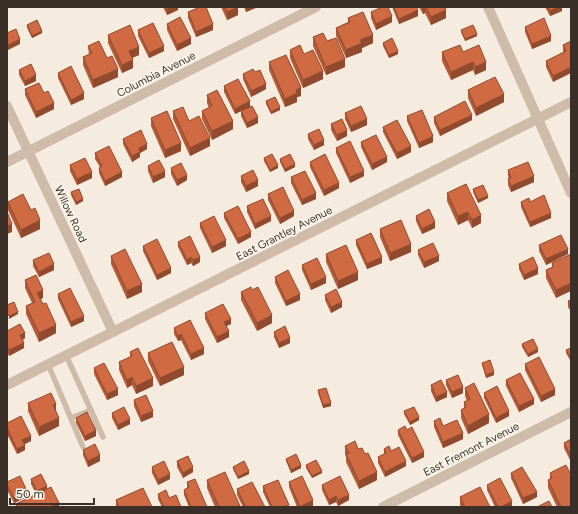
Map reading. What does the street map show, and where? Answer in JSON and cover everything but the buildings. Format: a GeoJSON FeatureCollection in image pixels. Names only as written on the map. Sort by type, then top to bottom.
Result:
{"type":"FeatureCollection","features":[{"type":"Feature","properties":{"kind":"street","name":"Columbia Avenue"},"geometry":{"type":"LineString","coordinates":[[7,162],[316,7]]}},
{"type":"Feature","properties":{"kind":"street"},"geometry":{"type":"LineString","coordinates":[[488,7],[571,193]]}},
{"type":"Feature","properties":{"kind":"street","name":"East Grantley Avenue"},"geometry":{"type":"LineString","coordinates":[[7,385],[571,102]]}},
{"type":"Feature","properties":{"kind":"street","name":"Willow Road"},"geometry":{"type":"LineString","coordinates":[[7,106],[113,332]]}},
{"type":"Feature","properties":{"kind":"street","name":"East Fremont Avenue"},"geometry":{"type":"LineString","coordinates":[[383,507],[571,412]]}},
{"type":"Feature","properties":{"kind":"lane"},"geometry":{"type":"LineString","coordinates":[[66,355],[104,438]]}},
{"type":"Feature","properties":{"kind":"lane"},"geometry":{"type":"LineString","coordinates":[[48,364],[84,447]]}},
{"type":"Feature","properties":{"kind":"lane"},"geometry":{"type":"LineString","coordinates":[[71,418],[91,410]]}}]}
